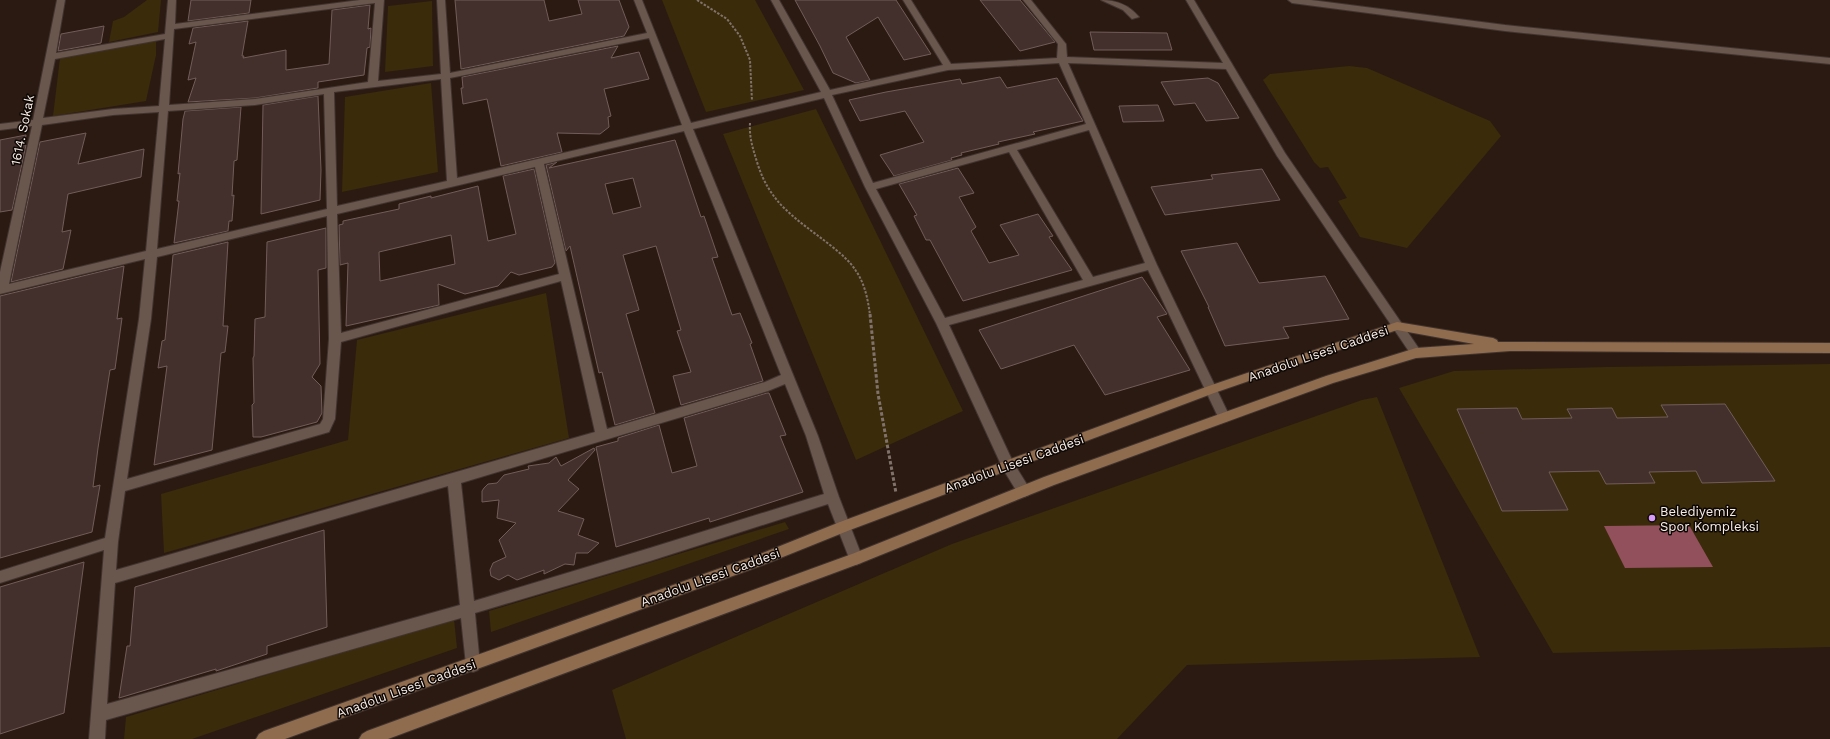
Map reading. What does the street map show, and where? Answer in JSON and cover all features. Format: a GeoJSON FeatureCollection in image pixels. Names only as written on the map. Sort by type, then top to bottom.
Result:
{"type":"FeatureCollection","features":[{"type":"Feature","properties":{"kind":"street","name":"1614. Sokak"},"geometry":{"type":"LineString","coordinates":[[1,290],[51,57],[61,0]]}},
{"type":"Feature","properties":{"kind":"street"},"geometry":{"type":"LineString","coordinates":[[97,739],[111,542],[145,319],[152,254],[172,0]]}},
{"type":"Feature","properties":{"kind":"street"},"geometry":{"type":"LineString","coordinates":[[51,57],[169,31],[379,0],[373,84]]}},
{"type":"Feature","properties":{"kind":"street"},"geometry":{"type":"LineString","coordinates":[[441,0],[452,183]]}},
{"type":"Feature","properties":{"kind":"street"},"geometry":{"type":"LineString","coordinates":[[638,0],[812,436],[832,497],[845,526],[856,558]]}},
{"type":"Feature","properties":{"kind":"street"},"geometry":{"type":"LineString","coordinates":[[775,0],[826,94],[870,187],[942,323],[1008,465],[1024,491]]}},
{"type":"Feature","properties":{"kind":"street"},"geometry":{"type":"LineString","coordinates":[[907,0],[936,45],[948,67]]}},
{"type":"Feature","properties":{"kind":"street"},"geometry":{"type":"LineString","coordinates":[[1027,0],[1062,44],[1062,60],[1092,126],[1151,265],[1224,417]]}},
{"type":"Feature","properties":{"kind":"street"},"geometry":{"type":"LineString","coordinates":[[1190,0],[1281,154],[1416,353]]}},
{"type":"Feature","properties":{"kind":"street"},"geometry":{"type":"LineString","coordinates":[[1292,0],[1505,28],[1830,61]]}},
{"type":"Feature","properties":{"kind":"street"},"geometry":{"type":"LineString","coordinates":[[0,128],[114,112],[255,102],[328,90],[446,76],[652,35]]}},
{"type":"Feature","properties":{"kind":"street"},"geometry":{"type":"LineString","coordinates":[[1,290],[689,128],[826,94],[948,67],[1062,60],[1229,66]]}},
{"type":"Feature","properties":{"kind":"street"},"geometry":{"type":"LineString","coordinates":[[119,487],[325,428],[330,419],[335,339],[328,90]]}},
{"type":"Feature","properties":{"kind":"street"},"geometry":{"type":"LineString","coordinates":[[870,187],[1092,126]]}},
{"type":"Feature","properties":{"kind":"street"},"geometry":{"type":"LineString","coordinates":[[1011,148],[1090,282]]}},
{"type":"Feature","properties":{"kind":"street"},"geometry":{"type":"LineString","coordinates":[[539,163],[602,436]]}},
{"type":"Feature","properties":{"kind":"street"},"geometry":{"type":"LineString","coordinates":[[942,323],[1151,265]]}},
{"type":"Feature","properties":{"kind":"street"},"geometry":{"type":"LineString","coordinates":[[335,339],[566,276]]}},
{"type":"Feature","properties":{"kind":"street","name":"Anadolu Lisesi Caddesi"},"geometry":{"type":"LineString","coordinates":[[264,739],[473,665],[763,559],[845,526],[1210,390],[1397,326],[1510,346]]}},
{"type":"Feature","properties":{"kind":"street"},"geometry":{"type":"LineString","coordinates":[[367,739],[856,558],[1024,491],[1224,417],[1330,379],[1416,353],[1510,346],[1830,348]]}},
{"type":"Feature","properties":{"kind":"street"},"geometry":{"type":"LineString","coordinates":[[108,579],[602,436],[768,386],[788,377]]}},
{"type":"Feature","properties":{"kind":"street"},"geometry":{"type":"LineString","coordinates":[[454,479],[473,665]]}},
{"type":"Feature","properties":{"kind":"street"},"geometry":{"type":"LineString","coordinates":[[99,714],[703,539],[832,497]]}},
{"type":"Feature","properties":{"kind":"street"},"geometry":{"type":"LineString","coordinates":[[0,577],[111,542]]}},
{"type":"Feature","properties":{"kind":"lane"},"geometry":{"type":"LineString","coordinates":[[1105,0],[1126,8],[1135,17]]}},
{"type":"Feature","properties":{"kind":"path"},"geometry":{"type":"LineString","coordinates":[[697,0],[727,18],[740,36],[750,60],[752,112],[749,131],[758,167],[765,186],[772,197],[793,219],[840,253],[857,272],[866,298],[878,394],[899,506]]}},
{"type":"Feature","properties":{"kind":"shaded area"},"geometry":{"type":"Polygon","coordinates":[[[147,0],[161,0],[158,32],[109,42],[113,21],[124,17],[147,0]]]}},
{"type":"Feature","properties":{"kind":"shaded area"},"geometry":{"type":"Polygon","coordinates":[[[662,0],[755,0],[804,90],[706,112],[662,0]]]}},
{"type":"Feature","properties":{"kind":"shaded area"},"geometry":{"type":"Polygon","coordinates":[[[432,1],[433,66],[385,72],[388,6],[432,1]]]}},
{"type":"Feature","properties":{"kind":"shaded area"},"geometry":{"type":"Polygon","coordinates":[[[156,41],[156,55],[146,101],[53,116],[60,58],[156,41]]]}},
{"type":"Feature","properties":{"kind":"shaded area"},"geometry":{"type":"Polygon","coordinates":[[[1349,66],[1367,68],[1490,121],[1501,136],[1407,248],[1360,237],[1338,201],[1347,198],[1328,167],[1320,168],[1314,162],[1263,80],[1270,74],[1349,66]]]}},
{"type":"Feature","properties":{"kind":"shaded area"},"geometry":{"type":"Polygon","coordinates":[[[431,83],[438,172],[342,192],[345,97],[431,83]]]}},
{"type":"Feature","properties":{"kind":"shaded area"},"geometry":{"type":"Polygon","coordinates":[[[816,109],[963,411],[856,460],[723,134],[816,109]]]}},
{"type":"Feature","properties":{"kind":"shaded area"},"geometry":{"type":"Polygon","coordinates":[[[546,293],[569,438],[164,553],[161,494],[348,440],[357,340],[546,293]]]}},
{"type":"Feature","properties":{"kind":"shaded area","name":"Belediyemiz Spor Kompleksi"},"geometry":{"type":"Polygon","coordinates":[[[1830,364],[1830,647],[1553,653],[1399,388],[1454,371],[1830,364]]]}},
{"type":"Feature","properties":{"kind":"shaded area"},"geometry":{"type":"Polygon","coordinates":[[[1377,397],[1480,657],[1187,665],[1117,739],[626,739],[612,690],[952,544],[1362,400],[1377,397]]]}},
{"type":"Feature","properties":{"kind":"shaded area"},"geometry":{"type":"Polygon","coordinates":[[[785,522],[789,529],[491,632],[489,611],[785,522]]]}},
{"type":"Feature","properties":{"kind":"shaded area"},"geometry":{"type":"Polygon","coordinates":[[[1689,525],[1713,567],[1625,568],[1604,526],[1689,525]]]}},
{"type":"Feature","properties":{"kind":"shaded area"},"geometry":{"type":"Polygon","coordinates":[[[454,619],[457,648],[192,739],[124,739],[126,717],[454,619]]]}},
{"type":"Feature","properties":{"kind":"building"},"geometry":{"type":"Polygon","coordinates":[[[191,0],[251,0],[249,13],[188,21],[191,0]]]}},
{"type":"Feature","properties":{"kind":"building"},"geometry":{"type":"Polygon","coordinates":[[[455,0],[544,0],[549,21],[582,14],[578,0],[619,0],[629,27],[624,36],[461,69],[455,0]]]}},
{"type":"Feature","properties":{"kind":"building"},"geometry":{"type":"Polygon","coordinates":[[[795,0],[896,0],[931,54],[904,60],[878,17],[846,37],[870,80],[856,83],[833,73],[795,0]]]}},
{"type":"Feature","properties":{"kind":"building"},"geometry":{"type":"Polygon","coordinates":[[[980,0],[1020,0],[1055,42],[1020,51],[980,0]]]}},
{"type":"Feature","properties":{"kind":"building"},"geometry":{"type":"Polygon","coordinates":[[[370,5],[368,29],[371,28],[370,47],[367,48],[364,75],[318,82],[318,88],[255,98],[188,102],[196,78],[188,80],[196,42],[189,44],[193,28],[248,21],[242,56],[244,56],[243,58],[286,50],[286,70],[329,64],[332,10],[370,5]]]}},
{"type":"Feature","properties":{"kind":"building"},"geometry":{"type":"Polygon","coordinates":[[[104,26],[101,43],[58,51],[61,34],[104,26]]]}},
{"type":"Feature","properties":{"kind":"building"},"geometry":{"type":"Polygon","coordinates":[[[1090,32],[1167,33],[1172,50],[1094,50],[1090,32]]]}},
{"type":"Feature","properties":{"kind":"building"},"geometry":{"type":"Polygon","coordinates":[[[618,46],[611,58],[639,52],[649,79],[604,89],[611,116],[608,117],[609,127],[600,134],[557,133],[562,152],[501,166],[487,99],[463,104],[461,88],[463,88],[462,77],[618,46]]]}},
{"type":"Feature","properties":{"kind":"building"},"geometry":{"type":"Polygon","coordinates":[[[1000,77],[1007,88],[1057,78],[1083,121],[1033,132],[1035,134],[998,142],[999,144],[961,153],[962,155],[951,158],[952,160],[894,176],[880,155],[924,142],[905,111],[860,121],[849,100],[960,79],[962,84],[1000,77]]]}},
{"type":"Feature","properties":{"kind":"building"},"geometry":{"type":"Polygon","coordinates":[[[1208,78],[1218,83],[1239,118],[1206,121],[1195,103],[1174,105],[1161,82],[1208,78]]]}},
{"type":"Feature","properties":{"kind":"building"},"geometry":{"type":"Polygon","coordinates":[[[318,96],[321,170],[320,200],[261,214],[263,105],[318,96]]]}},
{"type":"Feature","properties":{"kind":"building"},"geometry":{"type":"Polygon","coordinates":[[[1158,105],[1164,121],[1123,122],[1119,106],[1158,105]]]}},
{"type":"Feature","properties":{"kind":"building"},"geometry":{"type":"Polygon","coordinates":[[[241,107],[237,160],[234,161],[232,221],[229,221],[228,231],[174,243],[179,201],[177,201],[180,173],[178,174],[185,111],[241,107]]]}},
{"type":"Feature","properties":{"kind":"building"},"geometry":{"type":"Polygon","coordinates":[[[86,133],[78,164],[144,149],[141,177],[68,194],[62,232],[71,230],[63,269],[11,282],[40,142],[86,133]]]}},
{"type":"Feature","properties":{"kind":"building"},"geometry":{"type":"Polygon","coordinates":[[[26,135],[24,146],[26,145],[12,210],[0,212],[0,140],[26,135]]]}},
{"type":"Feature","properties":{"kind":"building"},"geometry":{"type":"Polygon","coordinates":[[[675,140],[701,217],[704,216],[718,257],[712,258],[732,315],[740,313],[752,343],[750,344],[763,381],[681,405],[673,376],[691,372],[677,331],[681,330],[656,246],[623,255],[639,310],[626,314],[655,413],[615,425],[602,372],[599,373],[570,246],[566,251],[546,165],[557,162],[549,168],[675,140]],[[633,178],[605,184],[613,214],[641,207],[633,178]]]}},
{"type":"Feature","properties":{"kind":"building"},"geometry":{"type":"Polygon","coordinates":[[[958,168],[974,193],[959,197],[976,227],[971,231],[989,263],[1019,255],[1000,225],[1038,214],[1053,236],[1049,237],[1072,270],[963,301],[930,240],[926,240],[914,216],[917,215],[899,184],[958,168]]]}},
{"type":"Feature","properties":{"kind":"building"},"geometry":{"type":"Polygon","coordinates":[[[534,169],[555,263],[552,267],[519,275],[511,272],[498,286],[465,294],[438,284],[439,305],[346,326],[348,263],[340,265],[339,225],[343,224],[343,221],[399,209],[399,204],[431,196],[431,198],[478,186],[488,241],[516,234],[503,176],[534,169]],[[451,235],[379,252],[380,281],[455,264],[451,235]]]}},
{"type":"Feature","properties":{"kind":"building"},"geometry":{"type":"Polygon","coordinates":[[[1262,169],[1280,200],[1165,215],[1151,187],[1213,179],[1211,175],[1262,169]]]}},
{"type":"Feature","properties":{"kind":"building"},"geometry":{"type":"Polygon","coordinates":[[[326,228],[326,268],[318,270],[320,364],[312,377],[321,386],[322,413],[317,422],[261,437],[253,437],[252,405],[254,403],[253,358],[255,319],[265,317],[267,242],[326,228]]]}},
{"type":"Feature","properties":{"kind":"building"},"geometry":{"type":"Polygon","coordinates":[[[228,242],[223,326],[228,326],[225,352],[221,353],[212,450],[154,465],[167,366],[158,368],[162,341],[165,340],[173,255],[228,242]]]}},
{"type":"Feature","properties":{"kind":"building"},"geometry":{"type":"Polygon","coordinates":[[[1237,243],[1259,283],[1325,276],[1349,319],[1283,327],[1289,338],[1225,346],[1209,307],[1181,251],[1237,243]]]}},
{"type":"Feature","properties":{"kind":"building"},"geometry":{"type":"Polygon","coordinates":[[[124,266],[117,319],[122,318],[115,369],[110,370],[93,487],[100,485],[92,532],[0,558],[0,296],[124,266]]]}},
{"type":"Feature","properties":{"kind":"building"},"geometry":{"type":"Polygon","coordinates":[[[1142,277],[1167,314],[1157,317],[1190,370],[1105,395],[1074,345],[1001,369],[979,330],[1142,277]]]}},
{"type":"Feature","properties":{"kind":"building"},"geometry":{"type":"Polygon","coordinates":[[[769,393],[786,435],[780,436],[803,492],[710,522],[709,518],[616,547],[596,447],[618,441],[618,438],[659,425],[672,473],[697,466],[684,418],[769,393]]]}},
{"type":"Feature","properties":{"kind":"building"},"geometry":{"type":"Polygon","coordinates":[[[1725,404],[1775,481],[1702,483],[1696,471],[1649,472],[1655,483],[1606,484],[1599,471],[1549,472],[1568,510],[1502,511],[1457,409],[1517,408],[1522,419],[1572,418],[1567,409],[1612,408],[1617,418],[1668,417],[1661,405],[1725,404]]]}},
{"type":"Feature","properties":{"kind":"building"},"geometry":{"type":"Polygon","coordinates":[[[594,448],[595,450],[568,480],[579,489],[558,511],[584,519],[578,535],[599,543],[588,553],[576,553],[574,565],[565,564],[544,574],[544,570],[517,580],[508,575],[499,580],[491,576],[490,570],[493,563],[506,557],[499,540],[516,523],[497,518],[499,500],[482,502],[482,491],[484,488],[488,484],[497,483],[504,475],[529,469],[528,466],[549,463],[556,457],[561,466],[594,448]]]}},
{"type":"Feature","properties":{"kind":"building"},"geometry":{"type":"Polygon","coordinates":[[[324,530],[327,627],[267,646],[267,654],[216,671],[216,669],[119,698],[127,646],[130,646],[135,587],[324,530]]]}},
{"type":"Feature","properties":{"kind":"building"},"geometry":{"type":"Polygon","coordinates":[[[84,562],[64,713],[0,734],[0,587],[84,562]]]}},
{"type":"Feature","properties":{"kind":"place","name":"Belediyemiz Spor Kompleksi"},"geometry":{"type":"Point","coordinates":[1652,518]}}]}
